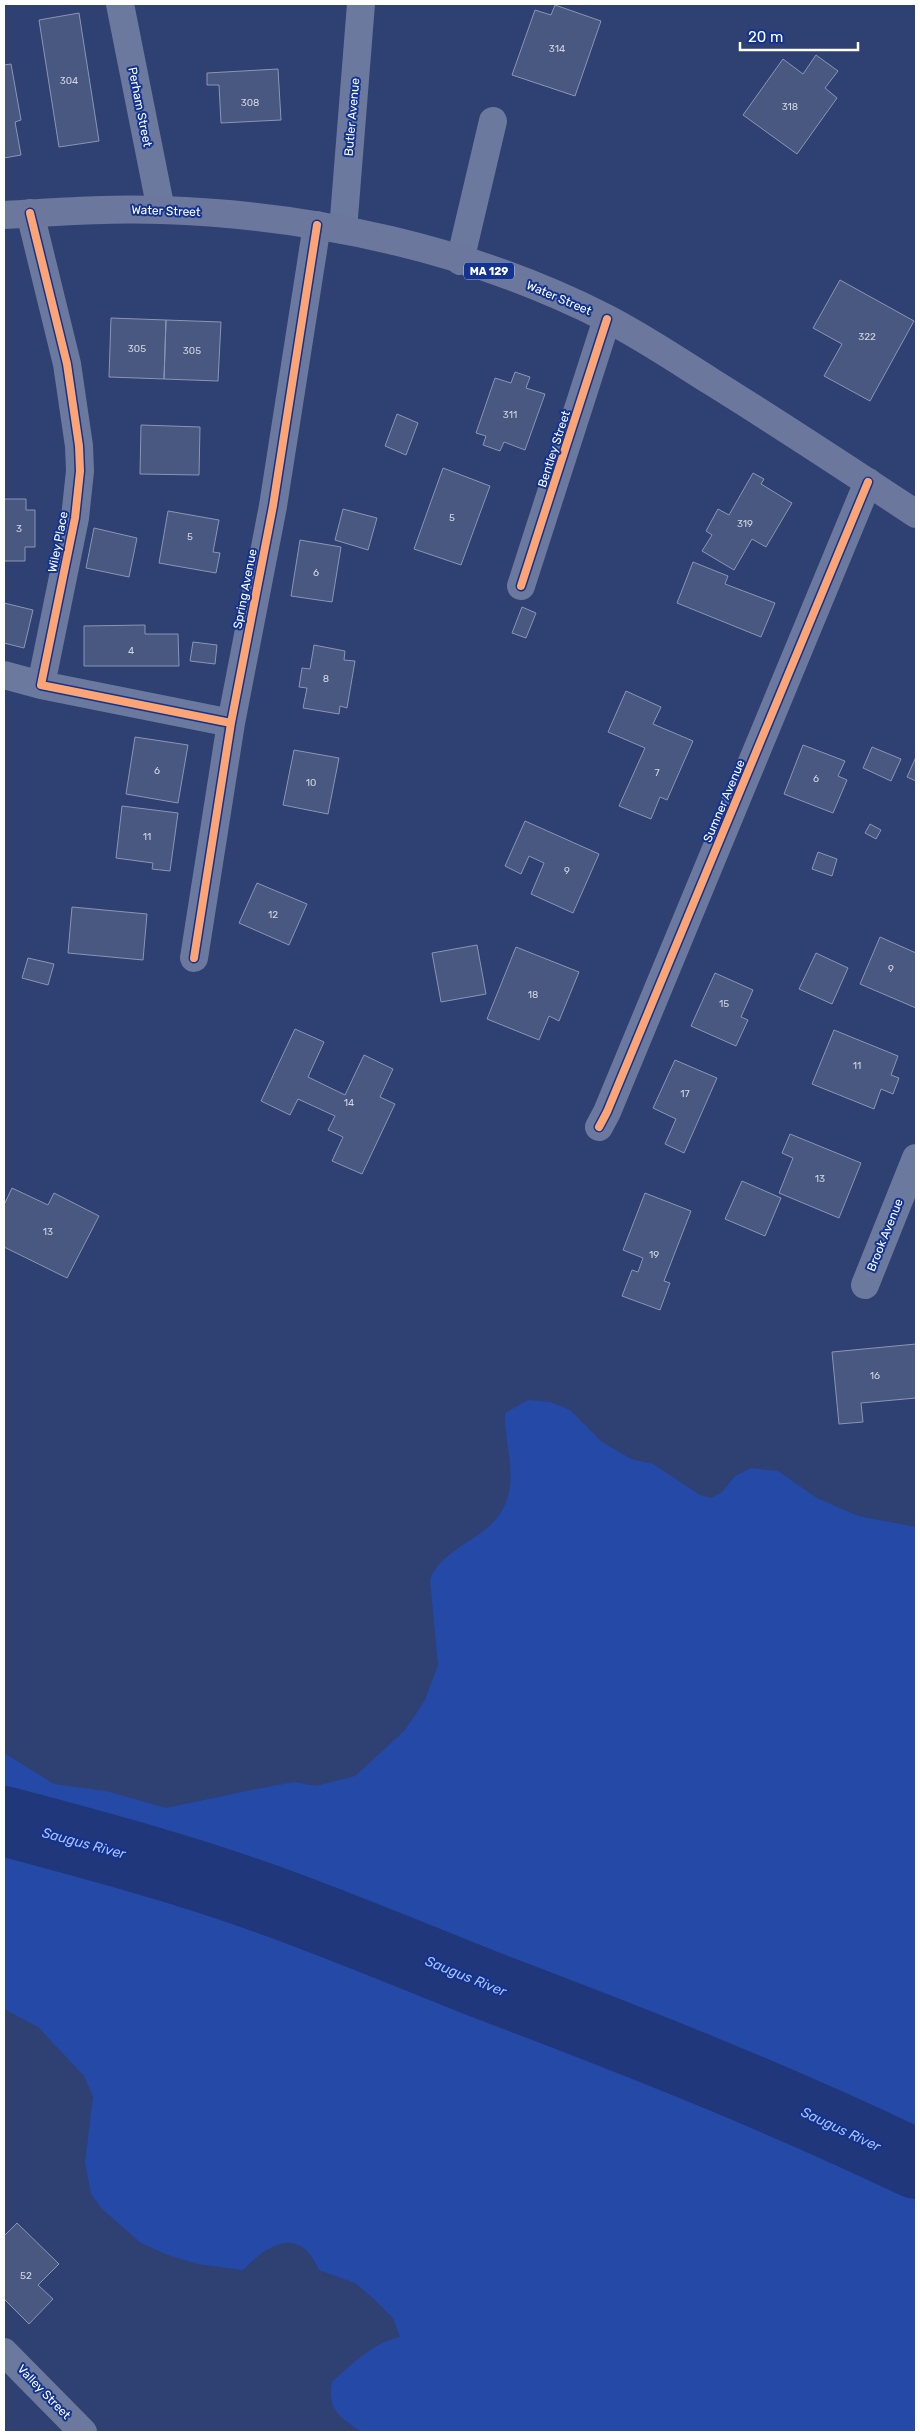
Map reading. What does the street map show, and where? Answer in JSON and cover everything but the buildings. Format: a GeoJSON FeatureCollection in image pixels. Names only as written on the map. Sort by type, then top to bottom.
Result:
{"type":"FeatureCollection","features":[{"type":"Feature","properties":{"kind":"main road","name":"Water Street"},"geometry":{"type":"LineString","coordinates":[[17,214],[161,210],[268,218],[330,227],[413,246],[460,261],[545,291],[607,319],[780,424],[916,514]]}},
{"type":"Feature","properties":{"kind":"street","name":"Perham Street"},"geometry":{"type":"LineString","coordinates":[[120,4],[161,210]]}},
{"type":"Feature","properties":{"kind":"street","name":"Butler Avenue"},"geometry":{"type":"LineString","coordinates":[[330,227],[361,4]]}},
{"type":"Feature","properties":{"kind":"street"},"geometry":{"type":"LineString","coordinates":[[460,261],[493,121]]}},
{"type":"Feature","properties":{"kind":"street","name":"Wiley Place"},"geometry":{"type":"LineString","coordinates":[[17,214],[67,364],[78,438],[80,471],[75,518],[40,685]]}},
{"type":"Feature","properties":{"kind":"street","name":"Spring Avenue"},"geometry":{"type":"LineString","coordinates":[[194,958],[231,723],[330,227]]}},
{"type":"Feature","properties":{"kind":"street","name":"Bentley Street"},"geometry":{"type":"LineString","coordinates":[[521,586],[607,319]]}},
{"type":"Feature","properties":{"kind":"street","name":"Sumner Avenue"},"geometry":{"type":"LineString","coordinates":[[599,1127],[868,482]]}},
{"type":"Feature","properties":{"kind":"street"},"geometry":{"type":"LineString","coordinates":[[4,676],[40,685],[231,723]]}},
{"type":"Feature","properties":{"kind":"street","name":"Brook Avenue"},"geometry":{"type":"LineString","coordinates":[[865,1284],[916,1158]]}},
{"type":"Feature","properties":{"kind":"street","name":"Valley Street"},"geometry":{"type":"LineString","coordinates":[[8,2363],[84,2432]]}},
{"type":"Feature","properties":{"kind":"shaded area"},"geometry":{"type":"Polygon","coordinates":[[[528,1400],[550,1402],[570,1410],[602,1442],[631,1459],[653,1464],[700,1495],[711,1498],[721,1493],[735,1476],[751,1468],[778,1471],[817,1498],[858,1516],[916,1527],[916,2432],[361,2432],[341,2417],[333,2406],[331,2400],[332,2382],[372,2349],[400,2337],[393,2318],[355,2283],[319,2270],[311,2256],[294,2243],[274,2246],[253,2260],[243,2270],[198,2264],[168,2255],[141,2243],[102,2209],[91,2194],[85,2162],[93,2097],[84,2076],[38,2027],[4,2009],[4,1753],[54,1784],[106,1791],[166,1808],[294,1782],[316,1786],[355,1776],[405,1730],[425,1700],[438,1665],[430,1580],[437,1567],[447,1556],[485,1529],[497,1518],[505,1504],[511,1477],[505,1413],[528,1400]]]}},
{"type":"Feature","properties":{"kind":"waterway","name":"Saugus River"},"geometry":{"type":"LineString","coordinates":[[4,1821],[195,1875],[315,1917],[703,2070],[916,2164]]}},
{"type":"Feature","properties":{"kind":"cycle path"},"geometry":{"type":"LineString","coordinates":[[30,213],[67,364],[79,446],[80,471],[75,518],[41,685],[231,723]]}},
{"type":"Feature","properties":{"kind":"cycle path"},"geometry":{"type":"LineString","coordinates":[[194,958],[231,723],[273,506],[317,225]]}},
{"type":"Feature","properties":{"kind":"cycle path"},"geometry":{"type":"LineString","coordinates":[[521,586],[607,319]]}},
{"type":"Feature","properties":{"kind":"cycle path"},"geometry":{"type":"LineString","coordinates":[[599,1127],[607,1112],[868,482]]}}]}
